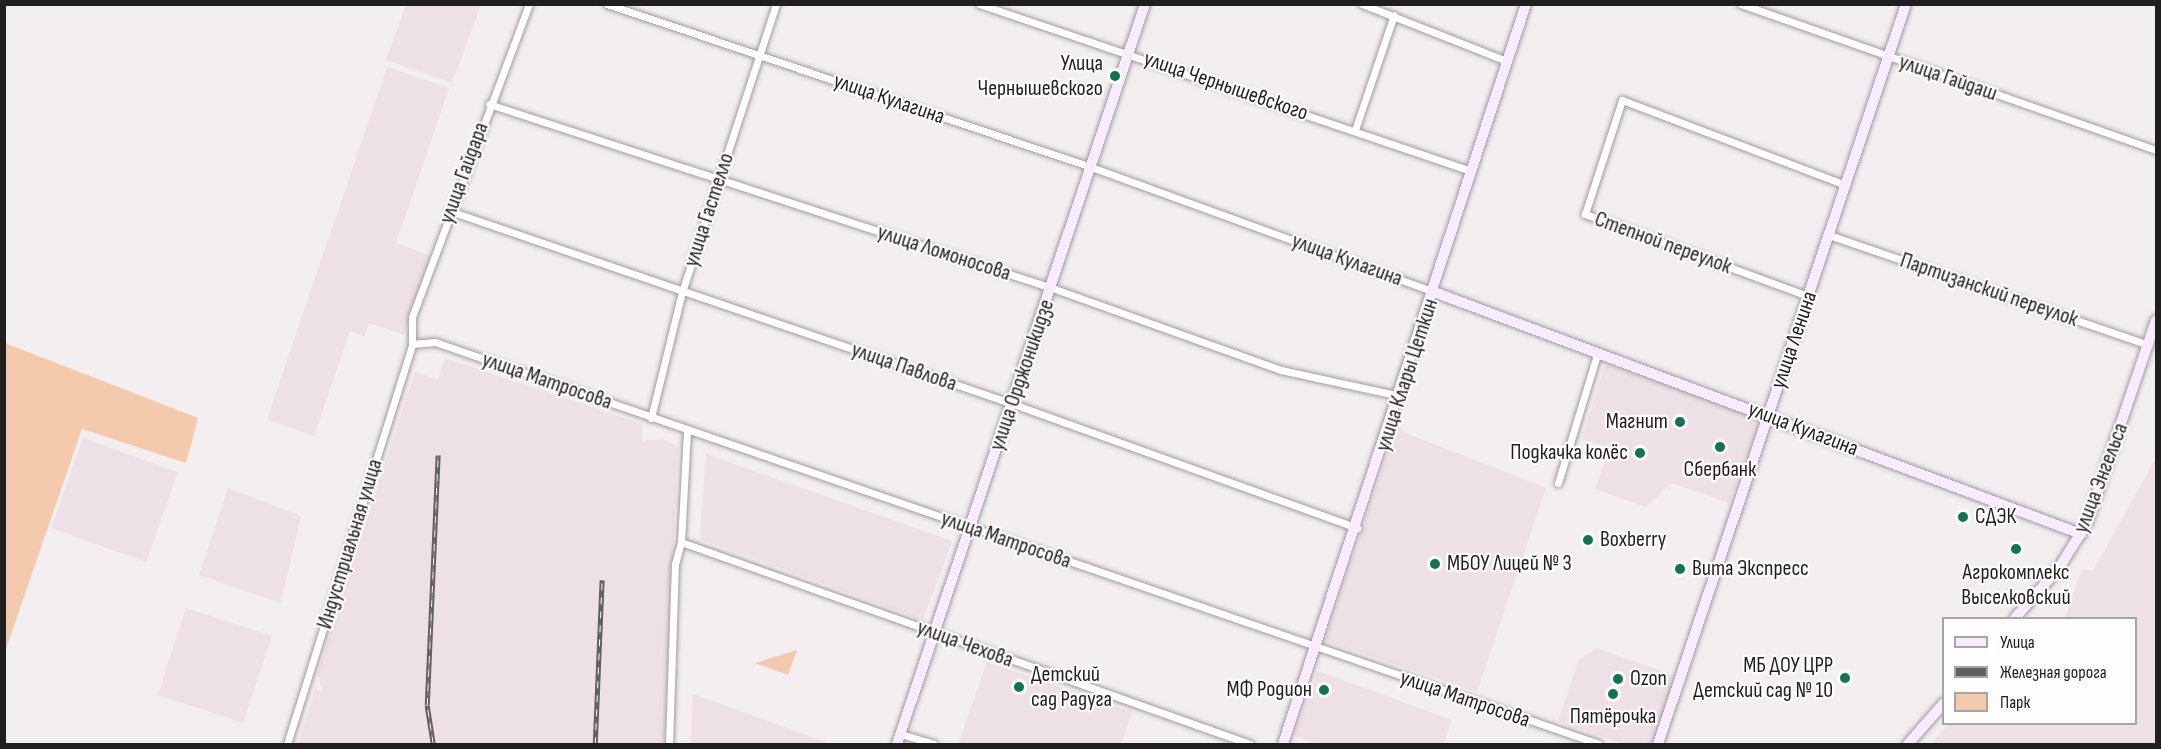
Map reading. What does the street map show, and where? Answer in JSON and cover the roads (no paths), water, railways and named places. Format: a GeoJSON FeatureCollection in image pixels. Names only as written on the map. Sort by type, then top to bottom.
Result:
{"type":"FeatureCollection","features":[{"type":"Feature","properties":{"kind":"street","name":"улица Гайдара"},"geometry":{"type":"LineString","coordinates":[[412,344],[412,317],[489,104],[529,4]]}},
{"type":"Feature","properties":{"kind":"street","name":"улица Кулагина"},"geometry":{"type":"LineString","coordinates":[[607,4],[1091,167],[1434,292],[1597,355],[1768,416],[2081,534]]}},
{"type":"Feature","properties":{"kind":"street","name":"улица Гастелло"},"geometry":{"type":"LineString","coordinates":[[651,418],[682,292],[776,4]]}},
{"type":"Feature","properties":{"kind":"street","name":"улица Чернышевского"},"geometry":{"type":"LineString","coordinates":[[979,4],[1130,53],[1472,171]]}},
{"type":"Feature","properties":{"kind":"street","name":"улица Орджоникидзе"},"geometry":{"type":"LineString","coordinates":[[899,739],[1052,288],[1145,4]]}},
{"type":"Feature","properties":{"kind":"street"},"geometry":{"type":"LineString","coordinates":[[1362,4],[1507,61]]}},
{"type":"Feature","properties":{"kind":"street","name":"улица Клары Цеткин"},"geometry":{"type":"LineString","coordinates":[[1282,744],[1357,528],[1526,4]]}},
{"type":"Feature","properties":{"kind":"street","name":"улица Гайдаш"},"geometry":{"type":"LineString","coordinates":[[1741,4],[2157,150]]}},
{"type":"Feature","properties":{"kind":"street","name":"улица Ленина"},"geometry":{"type":"LineString","coordinates":[[1659,744],[1906,4]]}},
{"type":"Feature","properties":{"kind":"street"},"geometry":{"type":"LineString","coordinates":[[1355,130],[1394,15]]}},
{"type":"Feature","properties":{"kind":"street","name":"Степной переулок"},"geometry":{"type":"LineString","coordinates":[[1809,296],[1585,214],[1622,100],[1846,185]]}},
{"type":"Feature","properties":{"kind":"street","name":"улица Ломоносова"},"geometry":{"type":"LineString","coordinates":[[489,104],[1052,288],[1281,370],[1400,396]]}},
{"type":"Feature","properties":{"kind":"street","name":"улица Павлова"},"geometry":{"type":"LineString","coordinates":[[450,212],[1013,404],[1357,528]]}},
{"type":"Feature","properties":{"kind":"street","name":"Партизанский переулок"},"geometry":{"type":"LineString","coordinates":[[1829,235],[2149,345]]}},
{"type":"Feature","properties":{"kind":"street","name":"улица Энгельса"},"geometry":{"type":"LineString","coordinates":[[2016,617],[2081,534],[2157,320]]}},
{"type":"Feature","properties":{"kind":"street","name":"улица Матросова"},"geometry":{"type":"LineString","coordinates":[[412,344],[435,342],[1599,744]]}},
{"type":"Feature","properties":{"kind":"street","name":"Индустриальная улица"},"geometry":{"type":"LineString","coordinates":[[286,744],[412,344]]}},
{"type":"Feature","properties":{"kind":"street"},"geometry":{"type":"LineString","coordinates":[[1557,483],[1597,355]]}},
{"type":"Feature","properties":{"kind":"street"},"geometry":{"type":"LineString","coordinates":[[669,744],[675,564],[681,542],[687,430]]}},
{"type":"Feature","properties":{"kind":"street","name":"улица Чехова"},"geometry":{"type":"LineString","coordinates":[[681,542],[1250,744]]}},
{"type":"Feature","properties":{"kind":"street"},"geometry":{"type":"LineString","coordinates":[[1908,744],[1942,705]]}},
{"type":"Feature","properties":{"kind":"street"},"geometry":{"type":"LineString","coordinates":[[899,739],[933,744]]}},
{"type":"Feature","properties":{"kind":"railway"},"geometry":{"type":"LineString","coordinates":[[433,744],[427,705],[438,455]]}},
{"type":"Feature","properties":{"kind":"railway"},"geometry":{"type":"LineString","coordinates":[[595,744],[602,580]]}},
{"type":"Feature","properties":{"kind":"place","name":"Улица Чернышевского"},"geometry":{"type":"Point","coordinates":[1115,76]}},
{"type":"Feature","properties":{"kind":"place","name":"Магнит"},"geometry":{"type":"Point","coordinates":[1680,422]}},
{"type":"Feature","properties":{"kind":"place","name":"Сбербанк"},"geometry":{"type":"Point","coordinates":[1720,447]}},
{"type":"Feature","properties":{"kind":"place","name":"Подкачка колёс"},"geometry":{"type":"Point","coordinates":[1640,453]}},
{"type":"Feature","properties":{"kind":"place","name":"СДЭК"},"geometry":{"type":"Point","coordinates":[1963,517]}},
{"type":"Feature","properties":{"kind":"place","name":"Boxberry"},"geometry":{"type":"Point","coordinates":[1588,540]}},
{"type":"Feature","properties":{"kind":"place","name":"Агрокомплекс Выселковский"},"geometry":{"type":"Point","coordinates":[2016,549]}},
{"type":"Feature","properties":{"kind":"place","name":"МБОУ Лицей № 3"},"geometry":{"type":"Point","coordinates":[1435,564]}},
{"type":"Feature","properties":{"kind":"place","name":"Вита Экспресс"},"geometry":{"type":"Point","coordinates":[1680,569]}},
{"type":"Feature","properties":{"kind":"place","name":"МБ ДОУ ЦРР Детский сад № 10"},"geometry":{"type":"Point","coordinates":[1845,678]}},
{"type":"Feature","properties":{"kind":"place","name":"Ozon"},"geometry":{"type":"Point","coordinates":[1618,679]}},
{"type":"Feature","properties":{"kind":"place","name":"Детский сад Радуга"},"geometry":{"type":"Point","coordinates":[1019,687]}},
{"type":"Feature","properties":{"kind":"place","name":"МФ Родион"},"geometry":{"type":"Point","coordinates":[1324,690]}},
{"type":"Feature","properties":{"kind":"place","name":"Пятёрочка"},"geometry":{"type":"Point","coordinates":[1613,694]}}]}
